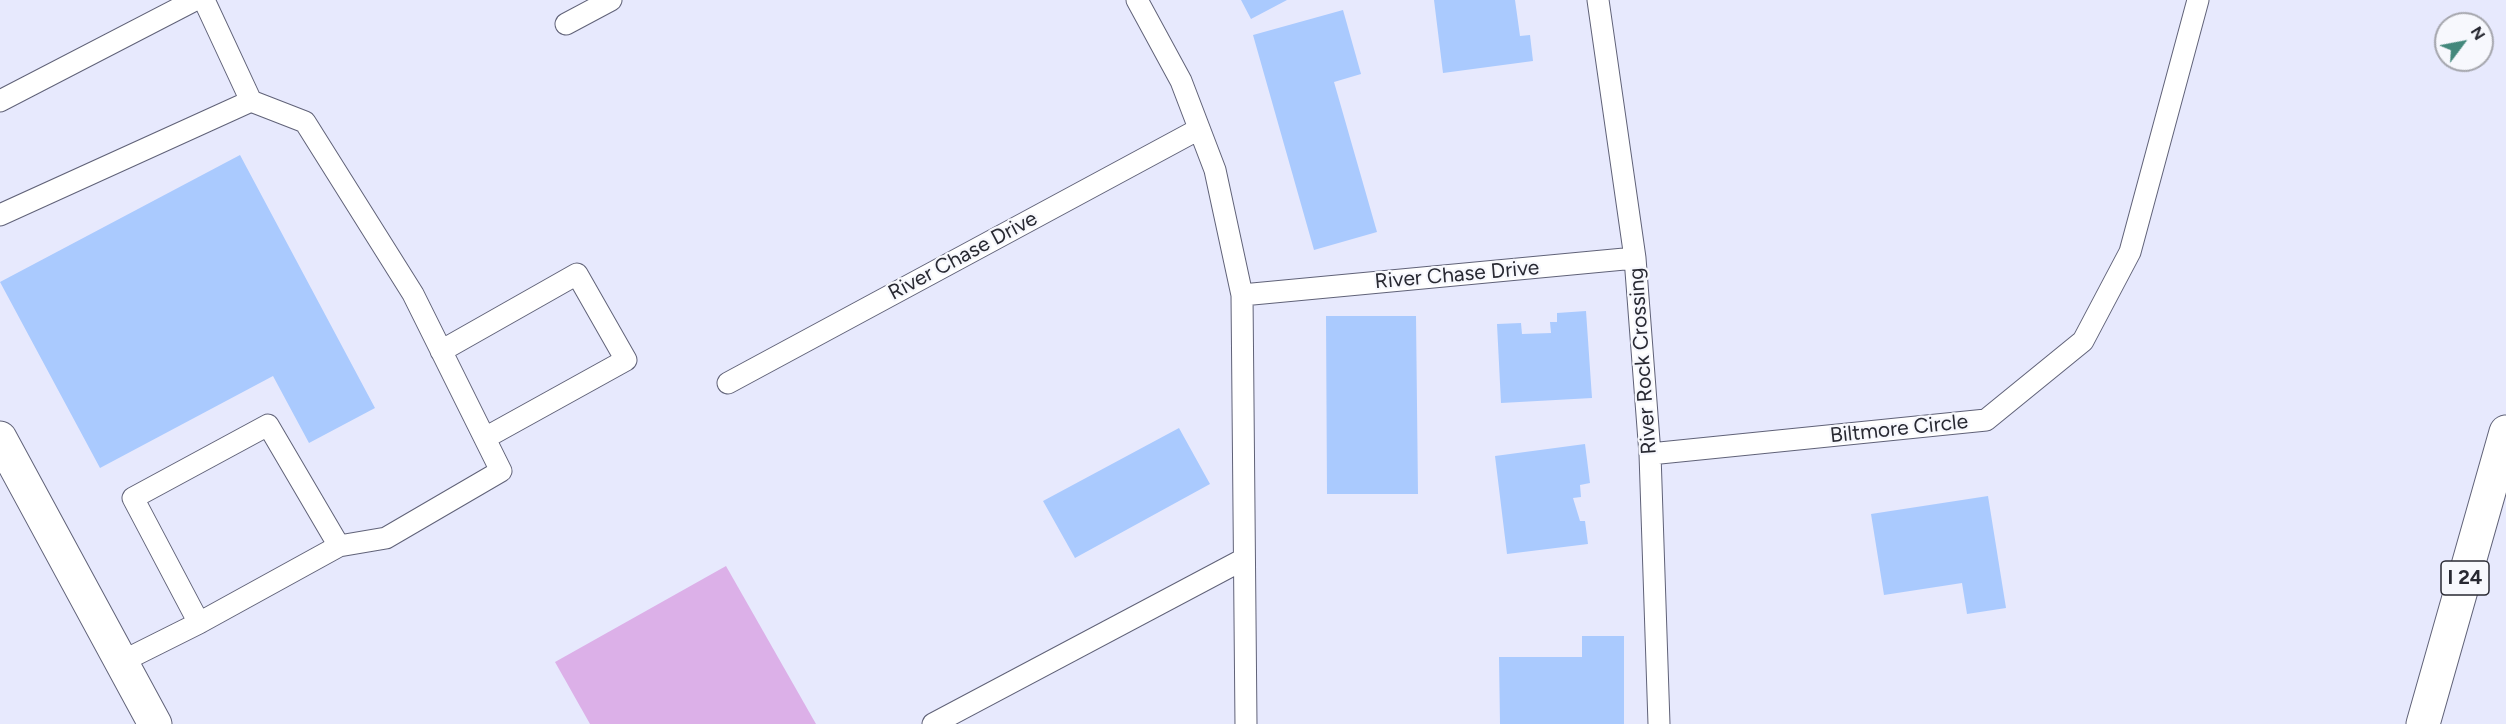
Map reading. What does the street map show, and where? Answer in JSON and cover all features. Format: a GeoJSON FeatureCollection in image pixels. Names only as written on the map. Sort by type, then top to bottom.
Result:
{"type":"FeatureCollection","features":[{"type":"Feature","properties":{"kind":"main road","name":"I 24"},"geometry":{"type":"LineString","coordinates":[[2423,724],[2506,432]]}},
{"type":"Feature","properties":{"kind":"main road"},"geometry":{"type":"LineString","coordinates":[[0,438],[155,724]]}},
{"type":"Feature","properties":{"kind":"lane"},"geometry":{"type":"LineString","coordinates":[[0,101],[195,0]]}},
{"type":"Feature","properties":{"kind":"lane"},"geometry":{"type":"LineString","coordinates":[[121,662],[199,623],[339,546],[386,538],[501,471],[413,294],[305,122],[251,101],[204,0]]}},
{"type":"Feature","properties":{"kind":"lane"},"geometry":{"type":"LineString","coordinates":[[566,24],[611,0]]}},
{"type":"Feature","properties":{"kind":"lane"},"geometry":{"type":"LineString","coordinates":[[1137,0],[1181,81],[1215,170],[1242,295],[1246,724]]}},
{"type":"Feature","properties":{"kind":"lane","name":"River Rock Crossing"},"geometry":{"type":"LineString","coordinates":[[1598,0],[1635,258],[1650,454],[1659,724]]}},
{"type":"Feature","properties":{"kind":"lane","name":"Biltmore Circle"},"geometry":{"type":"LineString","coordinates":[[1650,454],[1986,420],[2083,342],[2130,252],[2198,0]]}},
{"type":"Feature","properties":{"kind":"lane"},"geometry":{"type":"LineString","coordinates":[[0,215],[251,101]]}},
{"type":"Feature","properties":{"kind":"lane","name":"River Chase Drive"},"geometry":{"type":"LineString","coordinates":[[728,383],[1199,129]]}},
{"type":"Feature","properties":{"kind":"lane","name":"River Chase Drive"},"geometry":{"type":"LineString","coordinates":[[1242,295],[1635,258]]}},
{"type":"Feature","properties":{"kind":"lane"},"geometry":{"type":"LineString","coordinates":[[441,351],[577,274],[626,360],[485,438]]}},
{"type":"Feature","properties":{"kind":"lane"},"geometry":{"type":"LineString","coordinates":[[199,623],[133,498],[268,425],[339,546]]}},
{"type":"Feature","properties":{"kind":"lane"},"geometry":{"type":"LineString","coordinates":[[933,724],[1244,559]]}},
{"type":"Feature","properties":{"kind":"shaded area"},"geometry":{"type":"Polygon","coordinates":[[[726,566],[816,724],[590,724],[555,662],[726,566]]]}},
{"type":"Feature","properties":{"kind":"building"},"geometry":{"type":"Polygon","coordinates":[[[1241,0],[1287,0],[1251,19],[1241,0]]]}},
{"type":"Feature","properties":{"kind":"building"},"geometry":{"type":"Polygon","coordinates":[[[1434,0],[1515,0],[1520,36],[1530,35],[1533,61],[1443,73],[1434,0]]]}},
{"type":"Feature","properties":{"kind":"building"},"geometry":{"type":"Polygon","coordinates":[[[1343,10],[1361,74],[1334,82],[1377,232],[1314,250],[1253,35],[1343,10]]]}},
{"type":"Feature","properties":{"kind":"building"},"geometry":{"type":"Polygon","coordinates":[[[240,155],[375,408],[309,443],[273,376],[100,468],[0,282],[240,155]]]}},
{"type":"Feature","properties":{"kind":"building"},"geometry":{"type":"Polygon","coordinates":[[[1586,311],[1592,398],[1501,403],[1497,324],[1521,323],[1522,334],[1551,333],[1550,322],[1557,322],[1557,313],[1586,311]]]}},
{"type":"Feature","properties":{"kind":"building"},"geometry":{"type":"Polygon","coordinates":[[[1326,316],[1416,316],[1418,494],[1327,494],[1326,316]]]}},
{"type":"Feature","properties":{"kind":"building"},"geometry":{"type":"Polygon","coordinates":[[[1179,428],[1210,484],[1075,558],[1043,501],[1179,428]]]}},
{"type":"Feature","properties":{"kind":"building"},"geometry":{"type":"Polygon","coordinates":[[[1585,444],[1590,483],[1580,485],[1581,497],[1573,498],[1580,521],[1585,521],[1588,544],[1507,554],[1495,456],[1585,444]]]}},
{"type":"Feature","properties":{"kind":"building"},"geometry":{"type":"Polygon","coordinates":[[[1988,496],[2006,608],[1967,614],[1962,583],[1884,595],[1871,514],[1988,496]]]}},
{"type":"Feature","properties":{"kind":"building"},"geometry":{"type":"Polygon","coordinates":[[[1582,636],[1624,636],[1624,724],[1500,724],[1499,657],[1582,657],[1582,636]]]}}]}
